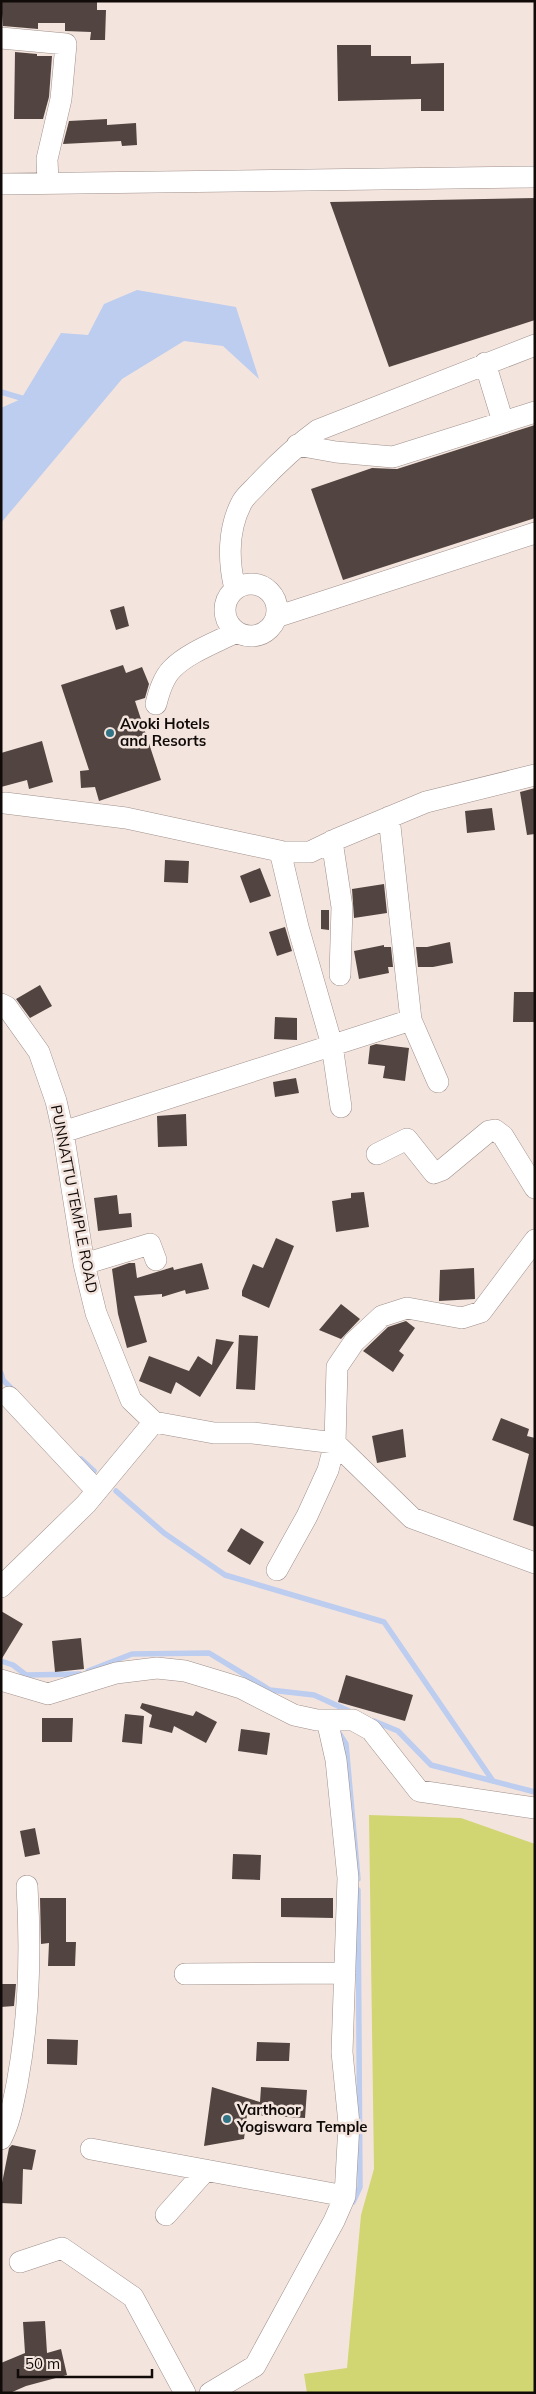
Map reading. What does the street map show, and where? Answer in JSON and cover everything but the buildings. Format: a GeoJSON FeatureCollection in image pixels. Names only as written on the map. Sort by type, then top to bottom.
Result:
{"type":"FeatureCollection","features":[{"type":"Feature","properties":{"kind":"street"},"geometry":{"type":"LineString","coordinates":[[1,38],[66,44],[60,99],[47,159],[48,183]]}},
{"type":"Feature","properties":{"kind":"street"},"geometry":{"type":"LineString","coordinates":[[1,184],[535,177]]}},
{"type":"Feature","properties":{"kind":"street"},"geometry":{"type":"LineString","coordinates":[[234,589],[231,573],[233,523],[243,500],[297,445],[318,430],[535,344]]}},
{"type":"Feature","properties":{"kind":"street"},"geometry":{"type":"LineString","coordinates":[[485,363],[503,422]]}},
{"type":"Feature","properties":{"kind":"street"},"geometry":{"type":"LineString","coordinates":[[297,445],[336,452],[394,457],[535,412]]}},
{"type":"Feature","properties":{"kind":"street"},"geometry":{"type":"LineString","coordinates":[[276,617],[535,532]]}},
{"type":"Feature","properties":{"kind":"street"},"geometry":{"type":"LineString","coordinates":[[246,584],[259,584],[270,592],[277,604],[276,617],[270,628],[260,634],[248,636],[236,632],[228,623],[224,611],[227,598],[234,589],[246,584]]}},
{"type":"Feature","properties":{"kind":"street"},"geometry":{"type":"LineString","coordinates":[[156,704],[162,685],[172,668],[236,632]]}},
{"type":"Feature","properties":{"kind":"street"},"geometry":{"type":"LineString","coordinates":[[5,803],[126,818],[280,851],[310,852],[426,802],[535,775]]}},
{"type":"Feature","properties":{"kind":"street"},"geometry":{"type":"LineString","coordinates":[[389,817],[411,1020],[438,1082]]}},
{"type":"Feature","properties":{"kind":"street"},"geometry":{"type":"LineString","coordinates":[[332,841],[342,907],[340,975]]}},
{"type":"Feature","properties":{"kind":"street"},"geometry":{"type":"LineString","coordinates":[[280,851],[298,927],[332,1046],[341,1107]]}},
{"type":"Feature","properties":{"kind":"street","name":"PUNNATTU TEMPLE ROAD"},"geometry":{"type":"LineString","coordinates":[[1,1004],[7,1007],[39,1052],[56,1101],[63,1132],[84,1264],[96,1313],[131,1400],[154,1422]]}},
{"type":"Feature","properties":{"kind":"street"},"geometry":{"type":"LineString","coordinates":[[63,1132],[411,1020]]}},
{"type":"Feature","properties":{"kind":"street"},"geometry":{"type":"LineString","coordinates":[[377,1154],[407,1139],[434,1173],[442,1170],[488,1131],[495,1130],[503,1136],[535,1188]]}},
{"type":"Feature","properties":{"kind":"street"},"geometry":{"type":"LineString","coordinates":[[277,1570],[307,1516],[328,1470],[335,1443],[337,1367],[354,1342],[382,1316],[406,1308],[462,1318],[481,1312],[535,1240]]}},
{"type":"Feature","properties":{"kind":"street"},"geometry":{"type":"LineString","coordinates":[[84,1264],[150,1244],[156,1260]]}},
{"type":"Feature","properties":{"kind":"street"},"geometry":{"type":"LineString","coordinates":[[8,1397],[97,1491]]}},
{"type":"Feature","properties":{"kind":"street"},"geometry":{"type":"LineString","coordinates":[[1,1587],[97,1491],[154,1422],[214,1433],[253,1433],[335,1443],[412,1518],[535,1563]]}},
{"type":"Feature","properties":{"kind":"street"},"geometry":{"type":"LineString","coordinates":[[1,1680],[48,1694],[116,1673],[157,1668],[185,1671],[241,1688],[294,1715],[316,1720],[353,1720],[371,1730],[418,1791],[535,1808]]}},
{"type":"Feature","properties":{"kind":"street"},"geometry":{"type":"LineString","coordinates":[[210,2393],[255,2366],[334,2221],[345,2196],[349,2124],[342,2052],[348,1878],[336,1760],[327,1720]]}},
{"type":"Feature","properties":{"kind":"street"},"geometry":{"type":"LineString","coordinates":[[1,2140],[13,2106],[22,2058],[28,1981],[27,1886]]}},
{"type":"Feature","properties":{"kind":"street"},"geometry":{"type":"LineString","coordinates":[[185,1974],[345,1974]]}},
{"type":"Feature","properties":{"kind":"street"},"geometry":{"type":"LineString","coordinates":[[91,2149],[345,2196]]}},
{"type":"Feature","properties":{"kind":"street"},"geometry":{"type":"LineString","coordinates":[[166,2215],[206,2170]]}},
{"type":"Feature","properties":{"kind":"street"},"geometry":{"type":"LineString","coordinates":[[20,2262],[62,2248],[133,2297],[185,2393]]}},
{"type":"Feature","properties":{"kind":"green space"},"geometry":{"type":"Polygon","coordinates":[[[369,1815],[461,1818],[535,1844],[535,2393],[307,2393],[304,2374],[347,2368],[361,2215],[374,2169],[369,1815]]]}},
{"type":"Feature","properties":{"kind":"water"},"geometry":{"type":"Polygon","coordinates":[[[137,290],[236,307],[259,379],[223,346],[184,341],[122,379],[1,523],[1,408],[21,399],[61,333],[88,335],[104,304],[137,290]]]}},
{"type":"Feature","properties":{"kind":"waterway"},"geometry":{"type":"LineString","coordinates":[[1,392],[28,400]]}},
{"type":"Feature","properties":{"kind":"waterway"},"geometry":{"type":"LineString","coordinates":[[1,1373],[3,1380],[15,1392]]}},
{"type":"Feature","properties":{"kind":"waterway"},"geometry":{"type":"LineString","coordinates":[[81,1459],[94,1471]]}},
{"type":"Feature","properties":{"kind":"waterway"},"geometry":{"type":"LineString","coordinates":[[116,1491],[164,1533],[225,1575],[384,1622],[493,1781]]}},
{"type":"Feature","properties":{"kind":"waterway"},"geometry":{"type":"LineString","coordinates":[[88,1671],[132,1654],[209,1653],[270,1690],[314,1695],[349,1711]]}},
{"type":"Feature","properties":{"kind":"waterway"},"geometry":{"type":"LineString","coordinates":[[1,1661],[13,1665],[26,1675],[80,1674]]}},
{"type":"Feature","properties":{"kind":"waterway"},"geometry":{"type":"LineString","coordinates":[[374,1721],[398,1731],[431,1765],[535,1792]]}},
{"type":"Feature","properties":{"kind":"waterway"},"geometry":{"type":"LineString","coordinates":[[339,1733],[346,1744],[358,1879]]}},
{"type":"Feature","properties":{"kind":"waterway"},"geometry":{"type":"LineString","coordinates":[[353,2202],[360,2187],[358,1890]]}},
{"type":"Feature","properties":{"kind":"place","name":"Avoki Hotels and Resorts"},"geometry":{"type":"Point","coordinates":[110,733]}},
{"type":"Feature","properties":{"kind":"place","name":"Varthoor Yogiswara Temple"},"geometry":{"type":"Point","coordinates":[227,2119]}}]}
